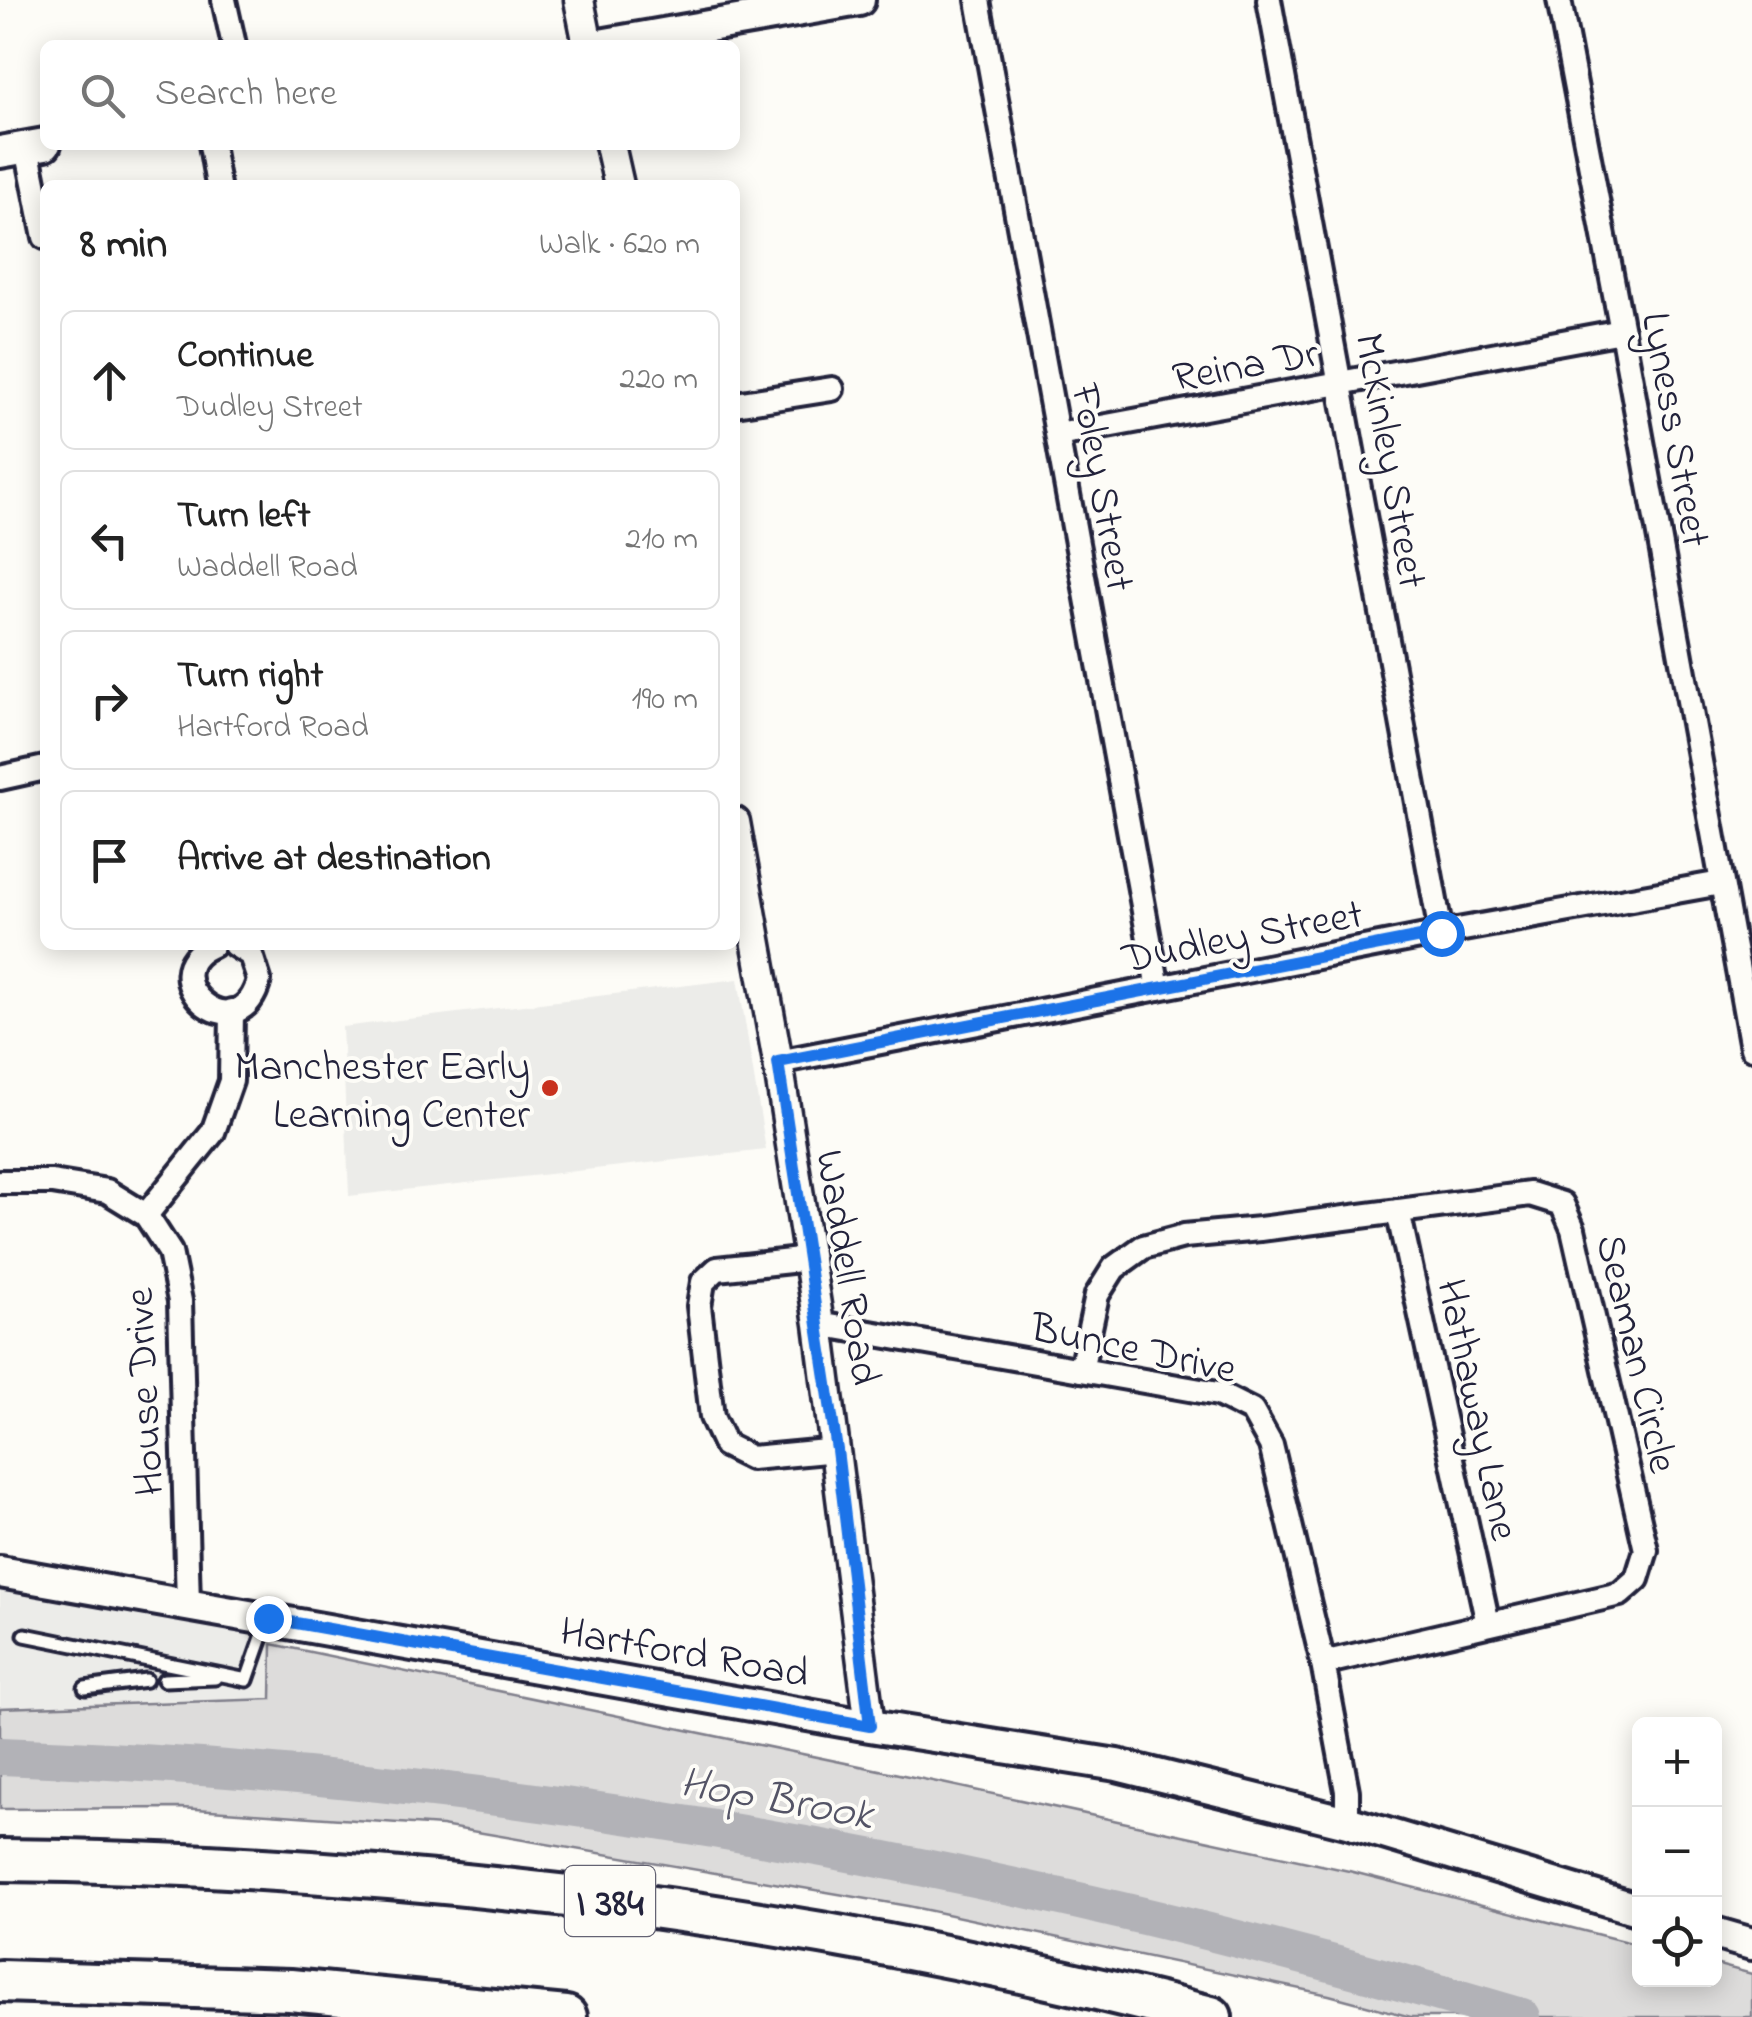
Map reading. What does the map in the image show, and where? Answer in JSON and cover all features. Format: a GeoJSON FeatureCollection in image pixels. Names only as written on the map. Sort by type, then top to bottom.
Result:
{"type":"FeatureCollection","features":[{"type":"Feature","properties":{"kind":"highway","name":"I 384"},"geometry":{"type":"LineString","coordinates":[[0,1860],[284,1869],[410,1878],[586,1898],[894,1944],[1064,1980],[1211,2017]]}},
{"type":"Feature","properties":{"kind":"highway"},"geometry":{"type":"LineString","coordinates":[[0,1981],[290,1990],[566,2017]]}},
{"type":"Feature","properties":{"kind":"main road"},"geometry":{"type":"LineString","coordinates":[[629,40],[858,0]]}},
{"type":"Feature","properties":{"kind":"main road","name":"Hartford Road"},"geometry":{"type":"LineString","coordinates":[[0,1572],[870,1726],[1118,1765],[1347,1822],[1632,1908]]}},
{"type":"Feature","properties":{"kind":"main road"},"geometry":{"type":"LineString","coordinates":[[1722,1935],[1752,1944]]}},
{"type":"Feature","properties":{"kind":"street"},"geometry":{"type":"LineString","coordinates":[[224,0],[233,40]]}},
{"type":"Feature","properties":{"kind":"street"},"geometry":{"type":"LineString","coordinates":[[579,0],[587,40]]}},
{"type":"Feature","properties":{"kind":"street","name":"Foley Street"},"geometry":{"type":"LineString","coordinates":[[978,0],[1158,988]]}},
{"type":"Feature","properties":{"kind":"street","name":"McKinley Street"},"geometry":{"type":"LineString","coordinates":[[1269,0],[1441,933]]}},
{"type":"Feature","properties":{"kind":"street","name":"Lyness Street"},"geometry":{"type":"LineString","coordinates":[[1559,0],[1752,1048]]}},
{"type":"Feature","properties":{"kind":"street"},"geometry":{"type":"LineString","coordinates":[[24,148],[40,217]]}},
{"type":"Feature","properties":{"kind":"street"},"geometry":{"type":"LineString","coordinates":[[212,150],[217,180]]}},
{"type":"Feature","properties":{"kind":"street"},"geometry":{"type":"LineString","coordinates":[[611,150],[618,180]]}},
{"type":"Feature","properties":{"kind":"street","name":"Reina Dr"},"geometry":{"type":"LineString","coordinates":[[1058,435],[1622,331]]}},
{"type":"Feature","properties":{"kind":"street"},"geometry":{"type":"LineString","coordinates":[[740,403],[832,389]]}},
{"type":"Feature","properties":{"kind":"street"},"geometry":{"type":"LineString","coordinates":[[0,778],[40,769]]}},
{"type":"Feature","properties":{"kind":"street","name":"Waddell Road"},"geometry":{"type":"LineString","coordinates":[[740,874],[778,1062],[809,1258],[870,1726]]}},
{"type":"Feature","properties":{"kind":"street","name":"Dudley Street"},"geometry":{"type":"LineString","coordinates":[[778,1062],[1720,883]]}},
{"type":"Feature","properties":{"kind":"street"},"geometry":{"type":"LineString","coordinates":[[205,950],[192,964],[190,988],[208,1009],[232,1012],[249,1002],[259,980],[251,955],[243,950]]}},
{"type":"Feature","properties":{"kind":"street"},"geometry":{"type":"LineString","coordinates":[[146,1215],[213,1132],[231,1081],[232,1012]]}},
{"type":"Feature","properties":{"kind":"street","name":"House Drive"},"geometry":{"type":"LineString","coordinates":[[0,1182],[52,1182],[107,1191],[146,1215],[170,1252],[180,1302],[188,1606]]}},
{"type":"Feature","properties":{"kind":"street","name":"Seaman Circle"},"geometry":{"type":"LineString","coordinates":[[1081,1370],[1098,1295],[1114,1268],[1143,1248],[1184,1236],[1530,1194],[1562,1204],[1573,1229],[1646,1550],[1637,1578],[1620,1594],[1323,1663]]}},
{"type":"Feature","properties":{"kind":"street","name":"Hathaway Lane"},"geometry":{"type":"LineString","coordinates":[[1398,1211],[1488,1624]]}},
{"type":"Feature","properties":{"kind":"street"},"geometry":{"type":"LineString","coordinates":[[809,1258],[718,1269],[703,1282],[700,1306],[712,1417],[725,1446],[751,1458],[837,1450]]}},
{"type":"Feature","properties":{"kind":"street","name":"Bunce Drive"},"geometry":{"type":"LineString","coordinates":[[819,1324],[1218,1394],[1252,1411],[1271,1445],[1323,1663],[1347,1791],[1347,1822]]}},
{"type":"Feature","properties":{"kind":"lane"},"geometry":{"type":"LineString","coordinates":[[24,1635],[248,1680],[268,1618]]}},
{"type":"Feature","properties":{"kind":"lane"},"geometry":{"type":"LineString","coordinates":[[164,1680],[234,1677]]}},
{"type":"Feature","properties":{"kind":"lane"},"geometry":{"type":"LineString","coordinates":[[85,1688],[146,1680]]}},
{"type":"Feature","properties":{"kind":"shaded area","name":"Manchester Early Learning Center"},"geometry":{"type":"Polygon","coordinates":[[[738,979],[766,1150],[349,1196],[342,1027],[738,979]]]}},
{"type":"Feature","properties":{"kind":"shaded area"},"geometry":{"type":"Polygon","coordinates":[[[0,1585],[272,1631],[272,1699],[0,1708],[0,1585]]]}},
{"type":"Feature","properties":{"kind":"shaded area"},"geometry":{"type":"Polygon","coordinates":[[[272,1644],[942,1783],[1349,1871],[1632,1943],[1632,1987],[1722,1987],[1722,1966],[1752,1974],[1752,2017],[1411,2017],[1329,1995],[908,1906],[442,1826],[182,1808],[0,1809],[0,1708],[271,1699],[272,1644]]]}},
{"type":"Feature","properties":{"kind":"waterway","name":"Hop Brook"},"geometry":{"type":"LineString","coordinates":[[0,1756],[193,1766],[386,1784],[578,1808],[769,1838],[1148,1917],[1522,2017]]}},
{"type":"Feature","properties":{"kind":"place","name":"Manchester Early Learning Center"},"geometry":{"type":"Point","coordinates":[550,1088]}},
{"type":"Feature","properties":{"kind":"route"},"geometry":{"type":"LineString","coordinates":[[268,1618],[870,1726],[837,1450],[778,1062],[1441,933]]}}]}
